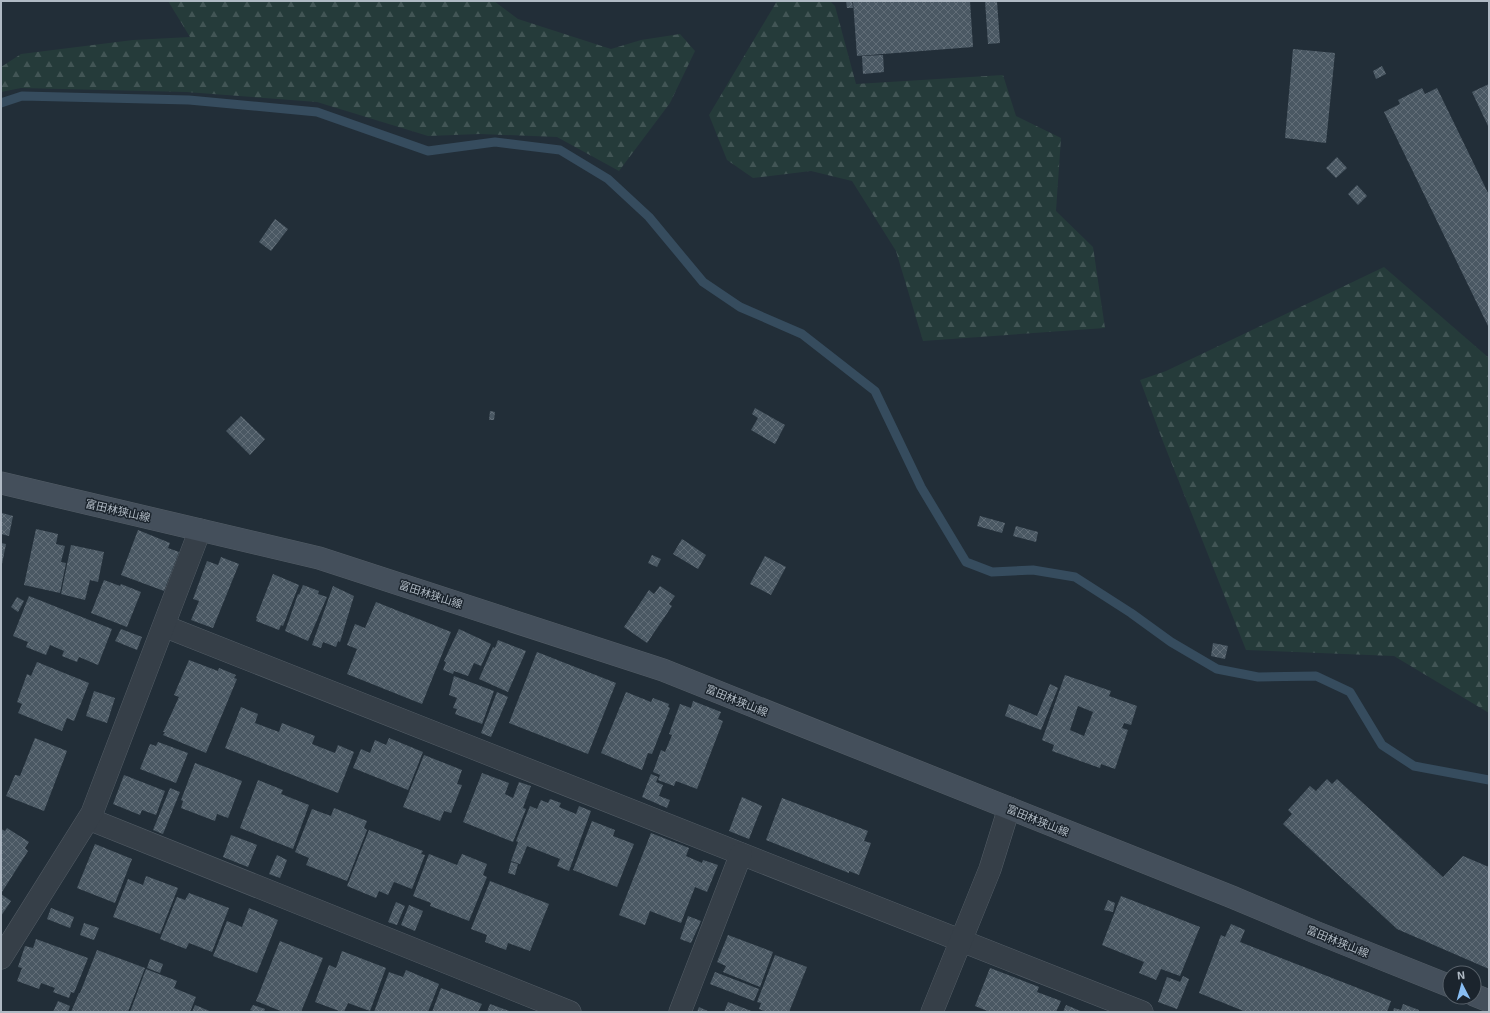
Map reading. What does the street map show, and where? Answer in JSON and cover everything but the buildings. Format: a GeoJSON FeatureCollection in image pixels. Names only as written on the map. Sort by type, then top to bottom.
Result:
{"type":"FeatureCollection","features":[{"type":"Feature","properties":{"kind":"main road","name":"富田林狭山線"},"geometry":{"type":"LineString","coordinates":[[1,483],[320,558],[663,670],[1232,897],[1442,983]]}},
{"type":"Feature","properties":{"kind":"street"},"geometry":{"type":"LineString","coordinates":[[1,958],[89,819],[200,530]]}},
{"type":"Feature","properties":{"kind":"street"},"geometry":{"type":"LineString","coordinates":[[164,626],[1142,1012]]}},
{"type":"Feature","properties":{"kind":"street"},"geometry":{"type":"LineString","coordinates":[[932,1012],[990,869],[1009,808]]}},
{"type":"Feature","properties":{"kind":"street"},"geometry":{"type":"LineString","coordinates":[[89,819],[570,1012]]}},
{"type":"Feature","properties":{"kind":"street"},"geometry":{"type":"LineString","coordinates":[[680,1012],[742,854]]}},
{"type":"Feature","properties":{"kind":"green space"},"geometry":{"type":"Polygon","coordinates":[[[168,1],[494,1],[518,19],[611,49],[641,40],[680,34],[695,51],[670,103],[619,171],[557,137],[480,134],[428,136],[317,102],[186,92],[21,88],[1,92],[1,67],[21,54],[133,40],[190,37],[168,1]]]}},
{"type":"Feature","properties":{"kind":"green space"},"geometry":{"type":"Polygon","coordinates":[[[777,1],[830,1],[835,6],[856,84],[1003,75],[1016,116],[1061,138],[1056,211],[1093,247],[1105,328],[923,341],[896,251],[852,181],[811,171],[753,178],[727,160],[709,115],[777,1]]]}},
{"type":"Feature","properties":{"kind":"green space"},"geometry":{"type":"Polygon","coordinates":[[[1384,267],[1489,358],[1489,713],[1394,656],[1246,650],[1140,380],[1166,371],[1384,267]]]}},
{"type":"Feature","properties":{"kind":"waterway"},"geometry":{"type":"LineString","coordinates":[[1,103],[22,96],[189,100],[317,112],[428,151],[495,142],[560,150],[608,179],[649,217],[703,282],[740,307],[802,334],[875,391],[921,487],[966,562],[992,572],[1033,570],[1075,577],[1131,613],[1171,642],[1217,669],[1258,677],[1316,676],[1350,692],[1382,745],[1414,766],[1489,780]]}}]}
